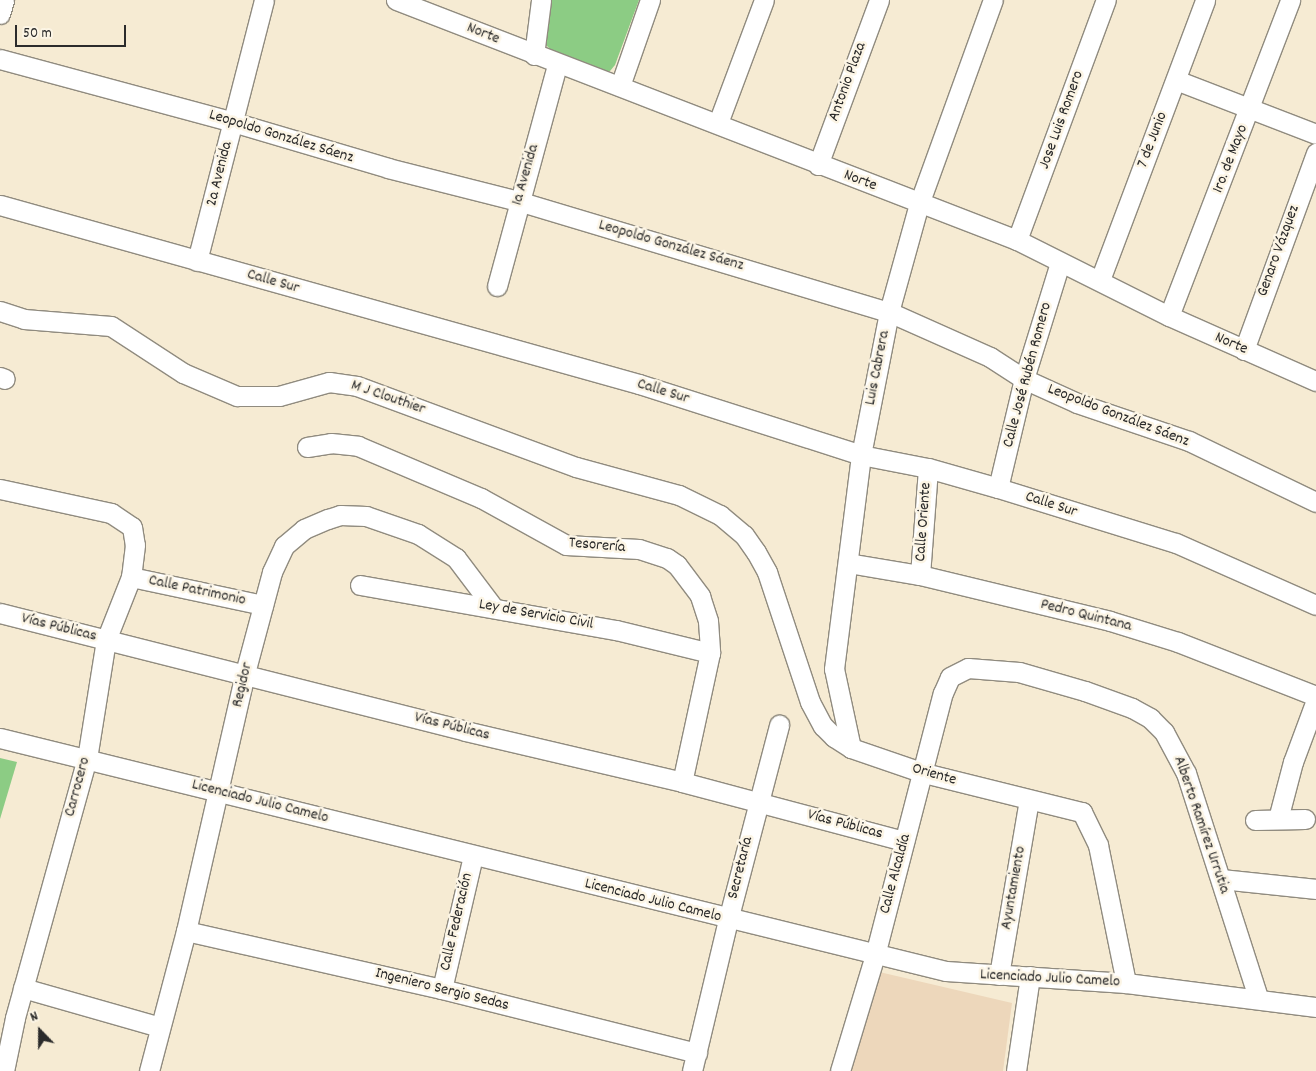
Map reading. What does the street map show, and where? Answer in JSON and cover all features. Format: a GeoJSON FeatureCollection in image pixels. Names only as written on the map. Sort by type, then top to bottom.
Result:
{"type":"FeatureCollection","features":[{"type":"Feature","properties":{"kind":"street"},"geometry":{"type":"LineString","coordinates":[[0,14],[4,0]]}},
{"type":"Feature","properties":{"kind":"street","name":"2a Avenida"},"geometry":{"type":"LineString","coordinates":[[197,261],[264,0]]}},
{"type":"Feature","properties":{"kind":"street","name":"Norte"},"geometry":{"type":"LineString","coordinates":[[396,0],[434,7],[557,65],[620,86],[718,123],[818,165],[1017,240],[1169,316],[1244,350],[1315,377]]}},
{"type":"Feature","properties":{"kind":"street"},"geometry":{"type":"LineString","coordinates":[[534,55],[540,0]]}},
{"type":"Feature","properties":{"kind":"street"},"geometry":{"type":"LineString","coordinates":[[620,86],[650,0]]}},
{"type":"Feature","properties":{"kind":"street"},"geometry":{"type":"LineString","coordinates":[[718,123],[764,0]]}},
{"type":"Feature","properties":{"kind":"street","name":"Antonio Plaza"},"geometry":{"type":"LineString","coordinates":[[818,165],[879,0]]}},
{"type":"Feature","properties":{"kind":"street","name":"Luis Cabrera"},"geometry":{"type":"LineString","coordinates":[[851,748],[834,669],[861,455],[889,312],[919,204],[994,0]]}},
{"type":"Feature","properties":{"kind":"street","name":"Jose Luis Romero"},"geometry":{"type":"LineString","coordinates":[[1017,240],[1106,0]]}},
{"type":"Feature","properties":{"kind":"street","name":"7 de Junio"},"geometry":{"type":"LineString","coordinates":[[1100,280],[1205,0]]}},
{"type":"Feature","properties":{"kind":"street","name":"1ro. de Mayo"},"geometry":{"type":"LineString","coordinates":[[1169,316],[1250,110],[1290,0]]}},
{"type":"Feature","properties":{"kind":"street","name":"Leopoldo González Sáenz"},"geometry":{"type":"LineString","coordinates":[[0,59],[233,122],[388,168],[518,201],[889,312],[990,357],[1024,379],[1077,403],[1189,441],[1316,502]]}},
{"type":"Feature","properties":{"kind":"street","name":"1a Avenida"},"geometry":{"type":"LineString","coordinates":[[497,286],[518,201],[557,65]]}},
{"type":"Feature","properties":{"kind":"street"},"geometry":{"type":"LineString","coordinates":[[1176,80],[1316,134]]}},
{"type":"Feature","properties":{"kind":"street","name":"Genaro Vázquez"},"geometry":{"type":"LineString","coordinates":[[1244,350],[1316,152]]}},
{"type":"Feature","properties":{"kind":"street","name":"Calle Sur"},"geometry":{"type":"LineString","coordinates":[[0,205],[639,384],[861,455],[928,468],[998,488],[1176,544],[1316,605]]}},
{"type":"Feature","properties":{"kind":"street","name":"Calle José Rubén Romero"},"geometry":{"type":"LineString","coordinates":[[998,488],[1024,379],[1060,263]]}},
{"type":"Feature","properties":{"kind":"street","name":"M J Clouthier"},"geometry":{"type":"LineString","coordinates":[[0,312],[24,319],[111,326],[183,373],[237,396],[280,396],[329,382],[357,386],[583,469],[679,495],[720,515],[744,534]]}},
{"type":"Feature","properties":{"kind":"street","name":"Tesorería"},"geometry":{"type":"LineString","coordinates":[[307,447],[331,443],[358,446],[481,498],[566,545],[639,549],[667,558],[693,583],[700,596],[708,621],[710,653],[682,782]]}},
{"type":"Feature","properties":{"kind":"street","name":"Calle Oriente"},"geometry":{"type":"LineString","coordinates":[[920,575],[928,468]]}},
{"type":"Feature","properties":{"kind":"street","name":"Carrocero"},"geometry":{"type":"LineString","coordinates":[[0,489],[111,513],[132,528],[135,545],[131,577],[106,640],[87,758],[23,988],[8,1016],[4,1071]]}},
{"type":"Feature","properties":{"kind":"street","name":"Regidor"},"geometry":{"type":"LineString","coordinates":[[153,1070],[160,1027],[186,931],[245,674],[277,557],[284,546],[304,529],[340,515],[366,516],[394,525],[441,547],[466,569],[493,607]]}},
{"type":"Feature","properties":{"kind":"street","name":"Oriente"},"geometry":{"type":"LineString","coordinates":[[744,534],[767,572],[816,714],[823,726],[851,748],[924,773],[1029,800],[1077,808],[1087,818],[1098,845],[1126,983]]}},
{"type":"Feature","properties":{"kind":"street","name":"Pedro Quintana"},"geometry":{"type":"LineString","coordinates":[[848,563],[920,575],[1137,628],[1316,696]]}},
{"type":"Feature","properties":{"kind":"street","name":"Calle Patrimonio"},"geometry":{"type":"LineString","coordinates":[[131,577],[263,606]]}},
{"type":"Feature","properties":{"kind":"street","name":"Ley de Servicio Civil"},"geometry":{"type":"LineString","coordinates":[[360,585],[616,630],[710,653]]}},
{"type":"Feature","properties":{"kind":"street","name":"Vías Públicas"},"geometry":{"type":"LineString","coordinates":[[0,613],[465,731],[682,782],[904,841]]}},
{"type":"Feature","properties":{"kind":"street","name":"Alberto Ramírez Urrutia"},"geometry":{"type":"LineString","coordinates":[[950,677],[961,670],[975,667],[1019,672],[1086,691],[1150,718],[1164,732],[1180,760],[1221,878],[1258,997]]}},
{"type":"Feature","properties":{"kind":"street","name":"Calle Alcaldía"},"geometry":{"type":"LineString","coordinates":[[840,1071],[875,955],[904,841],[924,773],[943,693],[950,677]]}},
{"type":"Feature","properties":{"kind":"street"},"geometry":{"type":"LineString","coordinates":[[1278,819],[1293,762],[1316,700]]}},
{"type":"Feature","properties":{"kind":"street","name":"Secretaría"},"geometry":{"type":"LineString","coordinates":[[694,1062],[728,920],[779,725]]}},
{"type":"Feature","properties":{"kind":"street","name":"Licenciado Julio Camelo"},"geometry":{"type":"LineString","coordinates":[[0,738],[87,758],[728,920],[946,971],[1126,983],[1258,997],[1316,1007]]}},
{"type":"Feature","properties":{"kind":"street","name":"Ayuntamiento"},"geometry":{"type":"LineString","coordinates":[[999,975],[1029,800]]}},
{"type":"Feature","properties":{"kind":"street"},"geometry":{"type":"LineString","coordinates":[[1255,820],[1305,819]]}},
{"type":"Feature","properties":{"kind":"street","name":"Calle Federación"},"geometry":{"type":"LineString","coordinates":[[442,989],[472,856]]}},
{"type":"Feature","properties":{"kind":"street"},"geometry":{"type":"LineString","coordinates":[[1221,878],[1316,889]]}},
{"type":"Feature","properties":{"kind":"street","name":"Ingeniero Sergio Sedas"},"geometry":{"type":"LineString","coordinates":[[186,931],[442,989],[694,1062]]}},
{"type":"Feature","properties":{"kind":"street"},"geometry":{"type":"LineString","coordinates":[[1016,1071],[1030,976]]}},
{"type":"Feature","properties":{"kind":"street"},"geometry":{"type":"LineString","coordinates":[[23,988],[160,1027]]}},
{"type":"Feature","properties":{"kind":"shaded area"},"geometry":{"type":"Polygon","coordinates":[[[875,971],[1012,1003],[1003,1071],[850,1071],[875,971]]]}},
{"type":"Feature","properties":{"kind":"green space"},"geometry":{"type":"Polygon","coordinates":[[[548,0],[639,0],[615,65],[610,71],[601,72],[552,51],[546,45],[548,0]]]}},
{"type":"Feature","properties":{"kind":"green space"},"geometry":{"type":"Polygon","coordinates":[[[0,758],[17,762],[0,819],[0,758]]]}}]}
